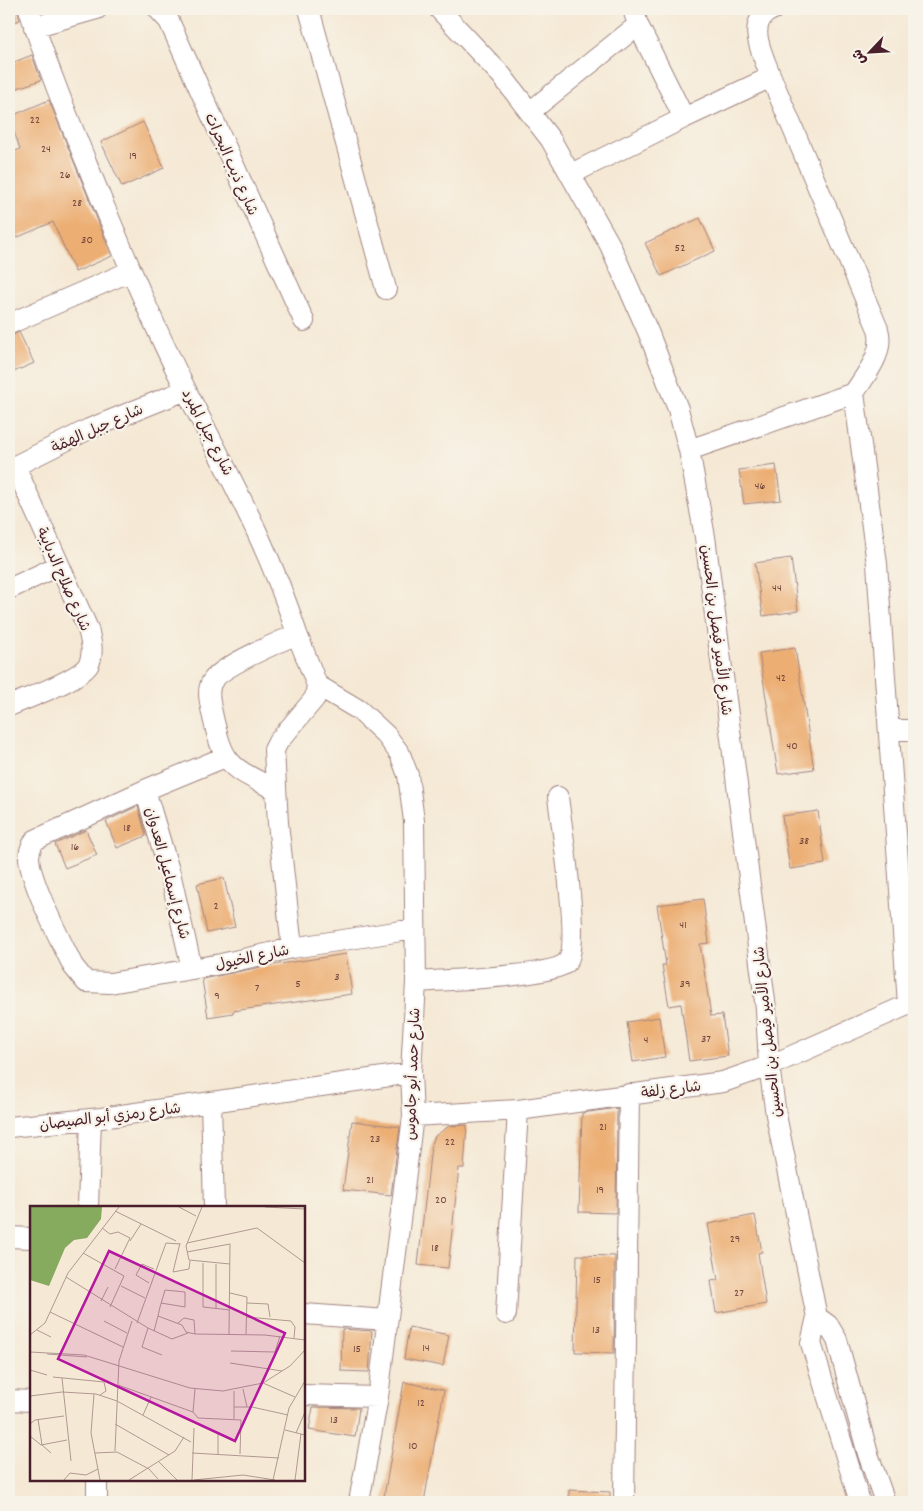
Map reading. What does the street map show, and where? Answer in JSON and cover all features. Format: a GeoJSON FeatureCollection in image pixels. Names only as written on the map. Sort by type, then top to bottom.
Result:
{"type":"FeatureCollection","features":[{"type":"Feature","properties":{"kind":"street"},"geometry":{"type":"LineString","coordinates":[[32,18],[97,9]]}},
{"type":"Feature","properties":{"kind":"street","name":"شارع ذيب البحرات"},"geometry":{"type":"LineString","coordinates":[[158,9],[169,21],[304,321]]}},
{"type":"Feature","properties":{"kind":"street"},"geometry":{"type":"LineString","coordinates":[[309,9],[386,289]]}},
{"type":"Feature","properties":{"kind":"street","name":"شارع الأمير فيصل بن الحسين"},"geometry":{"type":"LineString","coordinates":[[439,9],[531,111],[572,174],[610,246],[649,334],[678,409],[689,450],[705,537],[766,1009],[769,1066],[776,1115],[817,1317],[811,1343],[860,1502]]}},
{"type":"Feature","properties":{"kind":"street"},"geometry":{"type":"LineString","coordinates":[[689,450],[854,392],[878,353],[881,337],[771,78],[756,35],[757,23],[766,12],[774,9]]}},
{"type":"Feature","properties":{"kind":"street"},"geometry":{"type":"LineString","coordinates":[[531,111],[636,17],[684,118]]}},
{"type":"Feature","properties":{"kind":"street","name":"شارع جبل المبرد"},"geometry":{"type":"LineString","coordinates":[[32,18],[75,135],[131,271],[186,390],[233,480],[274,568],[317,685]]}},
{"type":"Feature","properties":{"kind":"street"},"geometry":{"type":"LineString","coordinates":[[572,174],[684,118],[771,78]]}},
{"type":"Feature","properties":{"kind":"street"},"geometry":{"type":"LineString","coordinates":[[9,323],[131,271]]}},
{"type":"Feature","properties":{"kind":"street","name":"شارع جبل الهمّة"},"geometry":{"type":"LineString","coordinates":[[12,467],[90,429],[186,390]]}},
{"type":"Feature","properties":{"kind":"street"},"geometry":{"type":"LineString","coordinates":[[854,392],[877,564],[911,1003]]}},
{"type":"Feature","properties":{"kind":"street","name":"شارع صلاح الدبايبة"},"geometry":{"type":"LineString","coordinates":[[9,706],[79,674],[88,664],[93,647],[88,630],[12,467]]}},
{"type":"Feature","properties":{"kind":"street"},"geometry":{"type":"LineString","coordinates":[[9,589],[58,566]]}},
{"type":"Feature","properties":{"kind":"street"},"geometry":{"type":"LineString","coordinates":[[276,790],[239,771],[225,757],[218,740],[209,700],[209,686],[220,673],[297,634]]}},
{"type":"Feature","properties":{"kind":"street"},"geometry":{"type":"LineString","coordinates":[[292,948],[276,790],[274,750],[278,742],[310,706],[315,698],[317,685]]}},
{"type":"Feature","properties":{"kind":"street","name":"شارع حمد أبو جاموس"},"geometry":{"type":"LineString","coordinates":[[317,685],[359,710],[386,735],[400,754],[408,776],[414,821],[416,982],[411,1073],[413,1116],[378,1397],[360,1502]]}},
{"type":"Feature","properties":{"kind":"street"},"geometry":{"type":"LineString","coordinates":[[890,730],[914,730]]}},
{"type":"Feature","properties":{"kind":"street"},"geometry":{"type":"LineString","coordinates":[[145,790],[225,757]]}},
{"type":"Feature","properties":{"kind":"street","name":"شارع إسماعيل العدوان"},"geometry":{"type":"LineString","coordinates":[[90,983],[80,977],[73,966],[53,922],[33,872],[29,858],[30,847],[35,840],[145,790],[171,877],[192,969]]}},
{"type":"Feature","properties":{"kind":"street"},"geometry":{"type":"LineString","coordinates":[[416,982],[543,971],[566,963],[571,956],[572,908],[558,797]]}},
{"type":"Feature","properties":{"kind":"street","name":"شارع الخيول"},"geometry":{"type":"LineString","coordinates":[[90,983],[110,983],[192,969],[292,948],[414,929]]}},
{"type":"Feature","properties":{"kind":"street","name":"شارع زلفة"},"geometry":{"type":"LineString","coordinates":[[413,1116],[518,1110],[723,1082],[769,1066],[911,1003]]}},
{"type":"Feature","properties":{"kind":"street","name":"شارع رمزي أبو الصيصان"},"geometry":{"type":"LineString","coordinates":[[9,1127],[91,1120],[411,1073]]}},
{"type":"Feature","properties":{"kind":"street"},"geometry":{"type":"LineString","coordinates":[[624,1502],[629,1094]]}},
{"type":"Feature","properties":{"kind":"street"},"geometry":{"type":"LineString","coordinates":[[211,1103],[214,1206]]}},
{"type":"Feature","properties":{"kind":"street"},"geometry":{"type":"LineString","coordinates":[[506,1314],[518,1110]]}},
{"type":"Feature","properties":{"kind":"street"},"geometry":{"type":"LineString","coordinates":[[88,1206],[91,1120]]}},
{"type":"Feature","properties":{"kind":"street"},"geometry":{"type":"LineString","coordinates":[[9,1237],[30,1238]]}},
{"type":"Feature","properties":{"kind":"street"},"geometry":{"type":"LineString","coordinates":[[305,1314],[387,1320]]}},
{"type":"Feature","properties":{"kind":"street"},"geometry":{"type":"LineString","coordinates":[[817,1317],[828,1325],[837,1340],[868,1454],[885,1502]]}},
{"type":"Feature","properties":{"kind":"street"},"geometry":{"type":"LineString","coordinates":[[305,1395],[378,1397]]}},
{"type":"Feature","properties":{"kind":"street"},"geometry":{"type":"LineString","coordinates":[[9,1400],[30,1401]]}},
{"type":"Feature","properties":{"kind":"street"},"geometry":{"type":"LineString","coordinates":[[97,1481],[97,1502]]}},
{"type":"Feature","properties":{"kind":"building"},"geometry":{"type":"Polygon","coordinates":[[[9,9],[17,9],[20,20],[9,24],[9,9]]]}},
{"type":"Feature","properties":{"kind":"building"},"geometry":{"type":"Polygon","coordinates":[[[32,55],[41,80],[9,91],[9,64],[32,55]]]}},
{"type":"Feature","properties":{"kind":"building"},"geometry":{"type":"Polygon","coordinates":[[[49,100],[112,256],[75,272],[53,222],[9,241],[9,154],[20,149],[9,117],[49,100]]]}},
{"type":"Feature","properties":{"kind":"building"},"geometry":{"type":"Polygon","coordinates":[[[143,122],[164,168],[122,187],[101,142],[143,122]]]}},
{"type":"Feature","properties":{"kind":"building"},"geometry":{"type":"Polygon","coordinates":[[[700,218],[715,251],[661,276],[645,243],[700,218]]]}},
{"type":"Feature","properties":{"kind":"building"},"geometry":{"type":"Polygon","coordinates":[[[19,332],[34,363],[9,374],[9,337],[19,332]]]}},
{"type":"Feature","properties":{"kind":"building"},"geometry":{"type":"Polygon","coordinates":[[[776,465],[781,500],[744,504],[739,470],[776,465]]]}},
{"type":"Feature","properties":{"kind":"building"},"geometry":{"type":"Polygon","coordinates":[[[791,558],[798,611],[763,616],[755,563],[791,558]]]}},
{"type":"Feature","properties":{"kind":"building"},"geometry":{"type":"Polygon","coordinates":[[[795,648],[814,769],[778,774],[759,653],[795,648]]]}},
{"type":"Feature","properties":{"kind":"building"},"geometry":{"type":"Polygon","coordinates":[[[138,806],[146,836],[117,848],[106,821],[138,806]]]}},
{"type":"Feature","properties":{"kind":"building"},"geometry":{"type":"Polygon","coordinates":[[[818,811],[825,864],[790,869],[782,816],[818,811]]]}},
{"type":"Feature","properties":{"kind":"building"},"geometry":{"type":"Polygon","coordinates":[[[86,830],[97,855],[65,868],[55,844],[86,830]]]}},
{"type":"Feature","properties":{"kind":"building"},"geometry":{"type":"Polygon","coordinates":[[[224,878],[235,927],[207,933],[197,884],[224,878]]]}},
{"type":"Feature","properties":{"kind":"building"},"geometry":{"type":"Polygon","coordinates":[[[703,899],[709,943],[700,944],[711,1016],[722,1015],[728,1056],[689,1061],[681,1004],[669,1006],[662,965],[666,965],[657,905],[703,899]]]}},
{"type":"Feature","properties":{"kind":"building"},"geometry":{"type":"Polygon","coordinates":[[[346,954],[352,994],[233,1011],[233,1013],[208,1017],[202,979],[266,966],[346,954]]]}},
{"type":"Feature","properties":{"kind":"building"},"geometry":{"type":"Polygon","coordinates":[[[659,1017],[665,1057],[633,1062],[627,1022],[659,1017]]]}},
{"type":"Feature","properties":{"kind":"building"},"geometry":{"type":"Polygon","coordinates":[[[617,1108],[616,1213],[579,1212],[582,1113],[617,1108]]]}},
{"type":"Feature","properties":{"kind":"building"},"geometry":{"type":"Polygon","coordinates":[[[352,1121],[400,1127],[391,1195],[343,1190],[352,1121]]]}},
{"type":"Feature","properties":{"kind":"building"},"geometry":{"type":"Polygon","coordinates":[[[467,1125],[464,1168],[459,1168],[448,1268],[418,1265],[431,1146],[435,1136],[449,1126],[467,1125]]]}},
{"type":"Feature","properties":{"kind":"building"},"geometry":{"type":"Polygon","coordinates":[[[755,1215],[762,1252],[758,1253],[766,1304],[716,1313],[711,1281],[718,1280],[708,1224],[755,1215]]]}},
{"type":"Feature","properties":{"kind":"building"},"geometry":{"type":"Polygon","coordinates":[[[577,1255],[615,1256],[614,1353],[575,1352],[577,1255]]]}},
{"type":"Feature","properties":{"kind":"building"},"geometry":{"type":"Polygon","coordinates":[[[409,1327],[449,1335],[443,1366],[404,1359],[409,1327]]]}},
{"type":"Feature","properties":{"kind":"building"},"geometry":{"type":"Polygon","coordinates":[[[342,1329],[372,1331],[369,1372],[341,1371],[342,1329]]]}},
{"type":"Feature","properties":{"kind":"building"},"geometry":{"type":"Polygon","coordinates":[[[404,1382],[444,1390],[424,1502],[383,1502],[404,1382]]]}},
{"type":"Feature","properties":{"kind":"building"},"geometry":{"type":"Polygon","coordinates":[[[313,1407],[359,1408],[355,1437],[309,1430],[313,1407]]]}},
{"type":"Feature","properties":{"kind":"building"},"geometry":{"type":"Polygon","coordinates":[[[569,1490],[610,1492],[610,1502],[569,1502],[569,1490]]]}}]}
